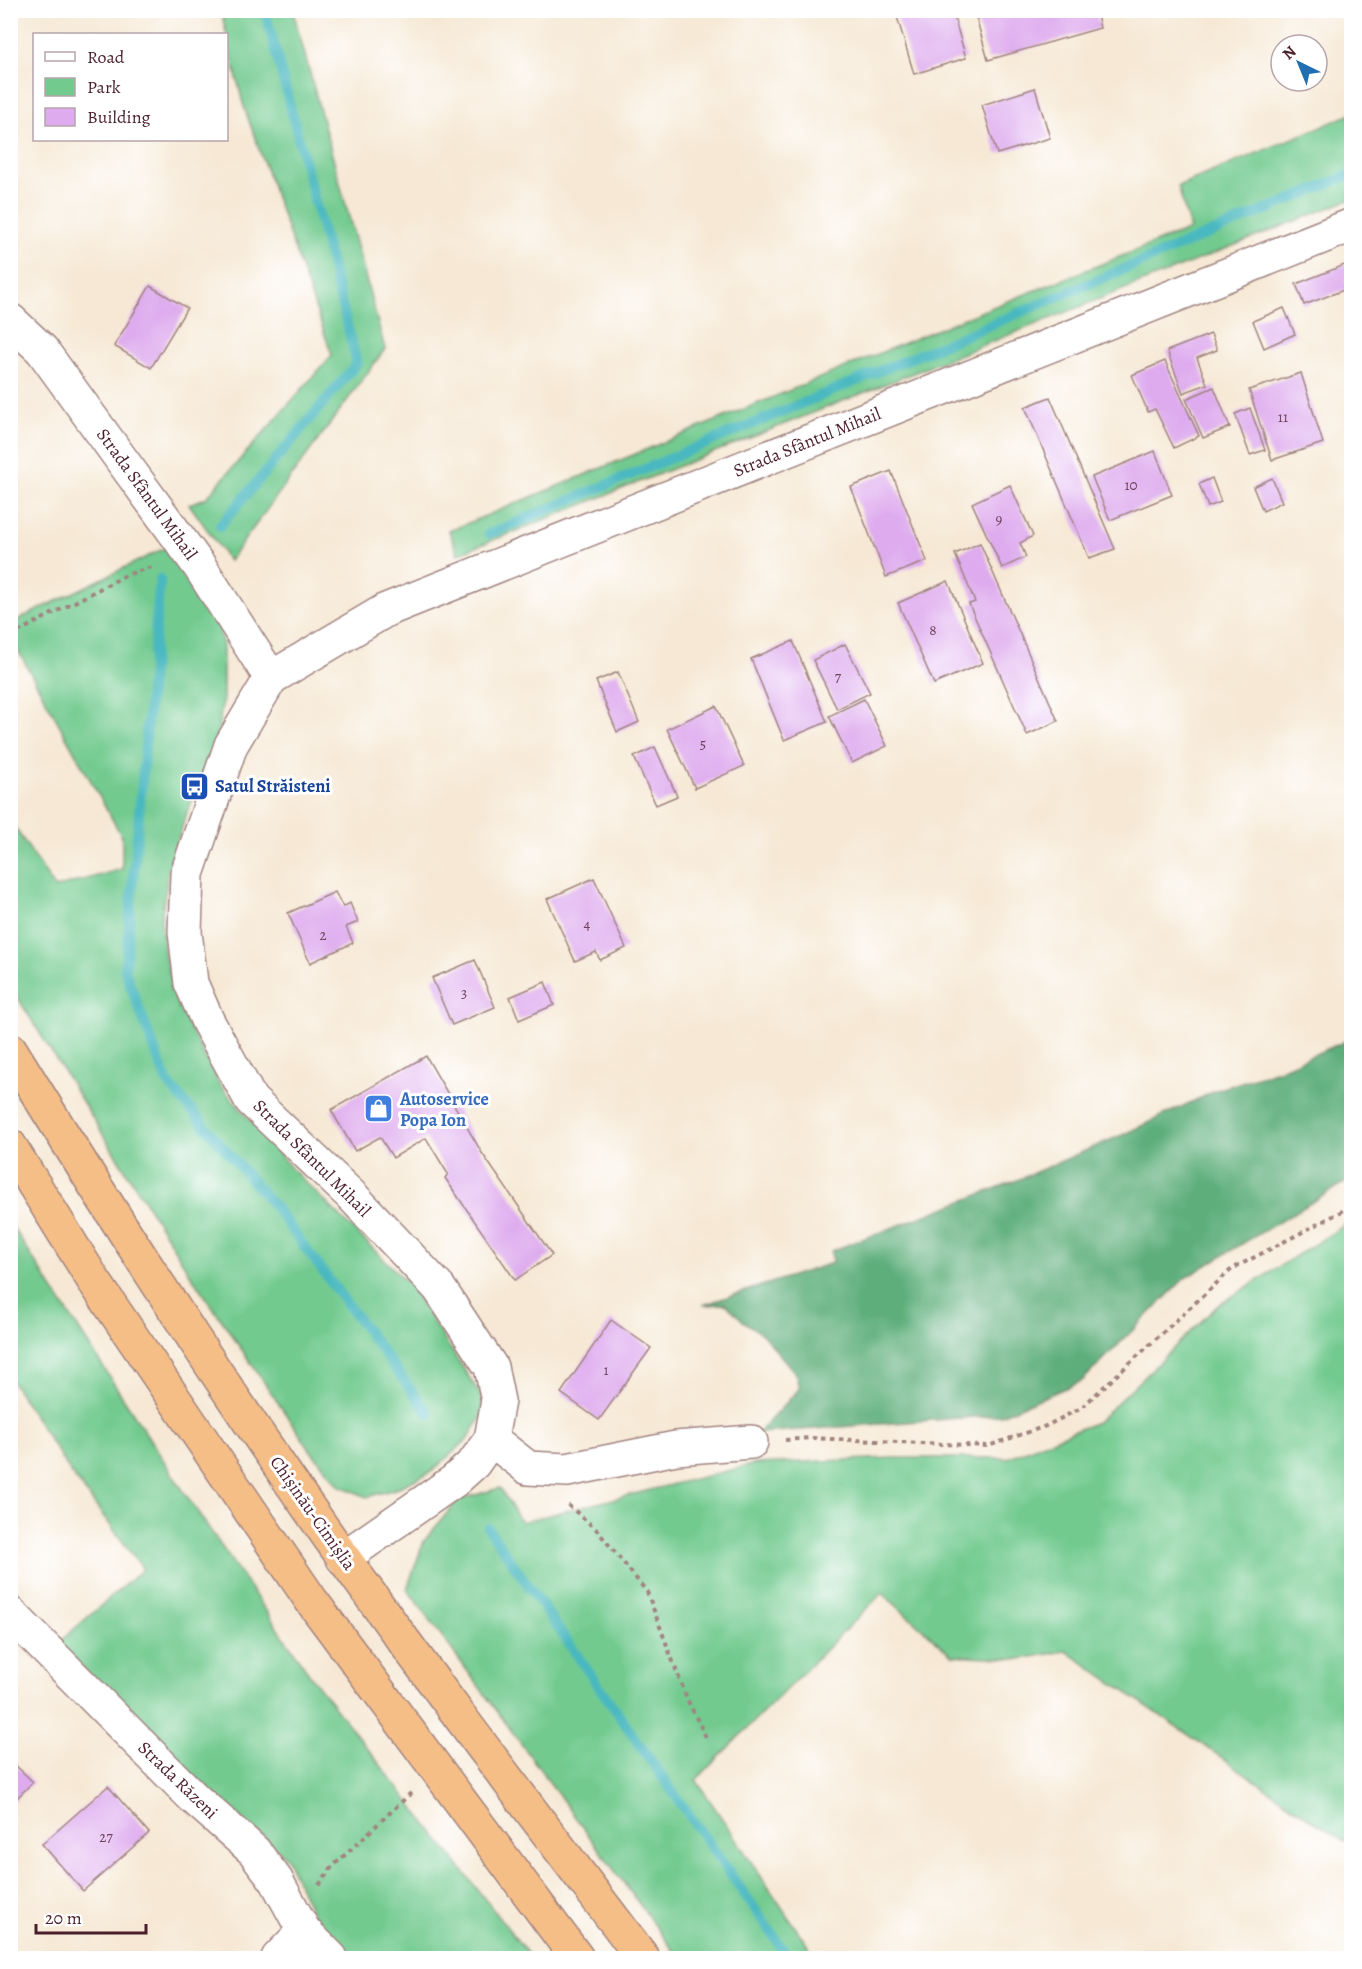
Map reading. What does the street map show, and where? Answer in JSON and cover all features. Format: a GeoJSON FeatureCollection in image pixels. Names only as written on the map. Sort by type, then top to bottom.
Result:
{"type":"FeatureCollection","features":[{"type":"Feature","properties":{"kind":"highway","name":"Chișinău-Cimișlia"},"geometry":{"type":"LineString","coordinates":[[10,1049],[136,1250],[243,1412],[344,1558],[643,1959]]}},
{"type":"Feature","properties":{"kind":"highway"},"geometry":{"type":"LineString","coordinates":[[10,1146],[94,1281],[311,1600],[577,1959]]}},
{"type":"Feature","properties":{"kind":"street","name":"Strada Sfântul Mihail"},"geometry":{"type":"LineString","coordinates":[[344,1558],[454,1481],[474,1463],[491,1439],[498,1401],[491,1367],[439,1288],[354,1198],[252,1100],[208,1022],[191,983],[185,932],[187,874],[231,745],[271,678],[386,610],[1352,225]]}},
{"type":"Feature","properties":{"kind":"street","name":"Strada Sfântul Mihail"},"geometry":{"type":"LineString","coordinates":[[10,320],[42,350],[206,576],[271,678]]}},
{"type":"Feature","properties":{"kind":"street"},"geometry":{"type":"LineString","coordinates":[[491,1439],[528,1468],[567,1470],[676,1448],[751,1442]]}},
{"type":"Feature","properties":{"kind":"street","name":"Strada Răzeni"},"geometry":{"type":"LineString","coordinates":[[10,1613],[194,1798],[254,1851],[276,1880],[304,1931],[331,1959]]}},
{"type":"Feature","properties":{"kind":"street"},"geometry":{"type":"LineString","coordinates":[[278,1959],[304,1931]]}},
{"type":"Feature","properties":{"kind":"path"},"geometry":{"type":"LineString","coordinates":[[10,636],[126,575],[153,566],[206,576]]}},
{"type":"Feature","properties":{"kind":"path"},"geometry":{"type":"LineString","coordinates":[[751,1442],[810,1438],[988,1446],[1046,1426],[1081,1408],[1232,1269],[1352,1206]]}},
{"type":"Feature","properties":{"kind":"path"},"geometry":{"type":"LineString","coordinates":[[528,1468],[597,1530],[646,1592],[687,1699],[708,1741]]}},
{"type":"Feature","properties":{"kind":"path"},"geometry":{"type":"LineString","coordinates":[[304,1931],[314,1893],[332,1867],[436,1770]]}},
{"type":"Feature","properties":{"kind":"green space"},"geometry":{"type":"Polygon","coordinates":[[[221,11],[293,11],[385,349],[229,561],[189,504],[206,498],[332,355],[243,104],[221,11]]]}},
{"type":"Feature","properties":{"kind":"green space"},"geometry":{"type":"Polygon","coordinates":[[[1351,114],[1351,199],[458,554],[449,531],[955,322],[1190,229],[1178,186],[1351,114]]]}},
{"type":"Feature","properties":{"kind":"green space"},"geometry":{"type":"Polygon","coordinates":[[[165,548],[215,609],[223,646],[223,698],[217,741],[188,810],[170,862],[161,920],[165,956],[176,1002],[220,1085],[291,1168],[407,1282],[482,1397],[482,1416],[467,1440],[431,1472],[395,1489],[367,1497],[340,1486],[311,1451],[188,1271],[11,987],[10,820],[55,888],[122,869],[122,837],[16,647],[11,649],[11,623],[165,548]]]}},
{"type":"Feature","properties":{"kind":"green space"},"geometry":{"type":"Polygon","coordinates":[[[1351,1039],[1351,1179],[1185,1278],[1082,1381],[1001,1415],[758,1433],[799,1389],[796,1374],[763,1335],[743,1321],[726,1304],[703,1305],[832,1263],[831,1251],[1015,1181],[1122,1135],[1217,1090],[1278,1070],[1351,1039]]]}},
{"type":"Feature","properties":{"kind":"green space"},"geometry":{"type":"Polygon","coordinates":[[[1351,1221],[1351,1842],[1342,1840],[1066,1651],[1020,1659],[952,1655],[882,1593],[696,1780],[816,1958],[679,1958],[407,1589],[424,1541],[458,1500],[500,1488],[521,1522],[755,1464],[892,1458],[1007,1458],[1097,1422],[1217,1306],[1351,1221]]]}},
{"type":"Feature","properties":{"kind":"green space"},"geometry":{"type":"Polygon","coordinates":[[[10,1223],[184,1492],[310,1675],[531,1958],[350,1958],[317,1924],[286,1857],[200,1782],[57,1644],[143,1569],[72,1474],[11,1380],[10,1223]]]}},
{"type":"Feature","properties":{"kind":"building"},"geometry":{"type":"Polygon","coordinates":[[[895,10],[952,10],[966,58],[914,74],[895,10]]]}},
{"type":"Feature","properties":{"kind":"building"},"geometry":{"type":"Polygon","coordinates":[[[974,10],[1096,10],[1100,28],[988,60],[974,10]]]}},
{"type":"Feature","properties":{"kind":"building"},"geometry":{"type":"Polygon","coordinates":[[[1035,88],[1050,138],[997,154],[982,105],[1035,88]]]}},
{"type":"Feature","properties":{"kind":"building"},"geometry":{"type":"Polygon","coordinates":[[[1352,262],[1352,278],[1345,280],[1349,288],[1304,305],[1296,284],[1352,262]]]}},
{"type":"Feature","properties":{"kind":"building"},"geometry":{"type":"Polygon","coordinates":[[[150,286],[187,308],[151,368],[114,346],[150,286]]]}},
{"type":"Feature","properties":{"kind":"building"},"geometry":{"type":"Polygon","coordinates":[[[1284,308],[1295,334],[1264,348],[1253,321],[1284,308]]]}},
{"type":"Feature","properties":{"kind":"building"},"geometry":{"type":"Polygon","coordinates":[[[1211,334],[1217,350],[1197,358],[1207,384],[1183,393],[1167,351],[1211,334]]]}},
{"type":"Feature","properties":{"kind":"building"},"geometry":{"type":"Polygon","coordinates":[[[1165,361],[1199,436],[1174,448],[1155,409],[1148,412],[1132,375],[1165,361]]]}},
{"type":"Feature","properties":{"kind":"building"},"geometry":{"type":"Polygon","coordinates":[[[1301,373],[1323,443],[1272,460],[1249,390],[1301,373]]]}},
{"type":"Feature","properties":{"kind":"building"},"geometry":{"type":"Polygon","coordinates":[[[1214,387],[1230,427],[1203,438],[1186,399],[1214,387]]]}},
{"type":"Feature","properties":{"kind":"building"},"geometry":{"type":"Polygon","coordinates":[[[1050,397],[1115,549],[1089,558],[1025,407],[1050,397]]]}},
{"type":"Feature","properties":{"kind":"building"},"geometry":{"type":"Polygon","coordinates":[[[1250,408],[1265,450],[1250,455],[1235,414],[1250,408]]]}},
{"type":"Feature","properties":{"kind":"building"},"geometry":{"type":"Polygon","coordinates":[[[1155,451],[1172,495],[1110,520],[1092,477],[1155,451]]]}},
{"type":"Feature","properties":{"kind":"building"},"geometry":{"type":"Polygon","coordinates":[[[891,471],[927,561],[886,577],[851,487],[891,471]]]}},
{"type":"Feature","properties":{"kind":"building"},"geometry":{"type":"Polygon","coordinates":[[[1212,478],[1221,502],[1208,507],[1199,484],[1212,478]]]}},
{"type":"Feature","properties":{"kind":"building"},"geometry":{"type":"Polygon","coordinates":[[[1272,478],[1282,502],[1263,511],[1253,487],[1272,478]]]}},
{"type":"Feature","properties":{"kind":"building"},"geometry":{"type":"Polygon","coordinates":[[[1010,485],[1033,536],[1020,543],[1026,557],[1002,568],[972,503],[1010,485]]]}},
{"type":"Feature","properties":{"kind":"building"},"geometry":{"type":"Polygon","coordinates":[[[980,543],[1058,721],[1027,735],[969,604],[975,602],[955,554],[980,543]]]}},
{"type":"Feature","properties":{"kind":"building"},"geometry":{"type":"Polygon","coordinates":[[[948,581],[983,663],[934,684],[898,603],[948,581]]]}},
{"type":"Feature","properties":{"kind":"building"},"geometry":{"type":"Polygon","coordinates":[[[793,641],[827,722],[784,740],[751,659],[793,641]]]}},
{"type":"Feature","properties":{"kind":"building"},"geometry":{"type":"Polygon","coordinates":[[[845,644],[870,693],[837,709],[813,660],[845,644]]]}},
{"type":"Feature","properties":{"kind":"building"},"geometry":{"type":"Polygon","coordinates":[[[618,672],[639,722],[617,732],[596,681],[618,672]]]}},
{"type":"Feature","properties":{"kind":"building"},"geometry":{"type":"Polygon","coordinates":[[[864,699],[887,746],[852,763],[829,716],[864,699]]]}},
{"type":"Feature","properties":{"kind":"building"},"geometry":{"type":"Polygon","coordinates":[[[716,706],[744,766],[695,788],[667,729],[716,706]]]}},
{"type":"Feature","properties":{"kind":"building"},"geometry":{"type":"Polygon","coordinates":[[[655,747],[677,796],[656,805],[634,757],[655,747]]]}},
{"type":"Feature","properties":{"kind":"building"},"geometry":{"type":"Polygon","coordinates":[[[594,878],[626,948],[600,960],[596,952],[575,961],[547,899],[594,878]]]}},
{"type":"Feature","properties":{"kind":"building"},"geometry":{"type":"Polygon","coordinates":[[[335,892],[343,907],[350,903],[358,922],[346,927],[353,943],[310,963],[288,913],[335,892]]]}},
{"type":"Feature","properties":{"kind":"building"},"geometry":{"type":"Polygon","coordinates":[[[475,960],[495,1007],[452,1025],[432,978],[475,960]]]}},
{"type":"Feature","properties":{"kind":"building"},"geometry":{"type":"Polygon","coordinates":[[[545,982],[554,1005],[519,1020],[510,997],[545,982]]]}},
{"type":"Feature","properties":{"kind":"building"},"geometry":{"type":"Polygon","coordinates":[[[426,1056],[482,1153],[552,1255],[515,1280],[445,1178],[448,1174],[426,1138],[393,1158],[380,1137],[355,1151],[331,1110],[426,1056]]]}},
{"type":"Feature","properties":{"kind":"building"},"geometry":{"type":"Polygon","coordinates":[[[611,1320],[651,1348],[599,1420],[561,1393],[611,1320]]]}},
{"type":"Feature","properties":{"kind":"building"},"geometry":{"type":"Polygon","coordinates":[[[10,1760],[33,1782],[10,1805],[10,1760]]]}},
{"type":"Feature","properties":{"kind":"building"},"geometry":{"type":"Polygon","coordinates":[[[108,1786],[149,1833],[83,1891],[42,1844],[108,1786]]]}},
{"type":"Feature","properties":{"kind":"waterway"},"geometry":{"type":"LineString","coordinates":[[220,526],[357,363],[265,10]]}},
{"type":"Feature","properties":{"kind":"waterway"},"geometry":{"type":"LineString","coordinates":[[489,534],[1352,174]]}},
{"type":"Feature","properties":{"kind":"waterway"},"geometry":{"type":"LineString","coordinates":[[160,579],[125,971],[167,1082],[274,1206],[429,1414]]}},
{"type":"Feature","properties":{"kind":"waterway"},"geometry":{"type":"LineString","coordinates":[[488,1528],[789,1958]]}},
{"type":"Feature","properties":{"kind":"place","name":"Satul Străisteni"},"geometry":{"type":"Point","coordinates":[194,786]}},
{"type":"Feature","properties":{"kind":"place","name":"Autoservice Popa Ion"},"geometry":{"type":"Point","coordinates":[379,1109]}}]}
